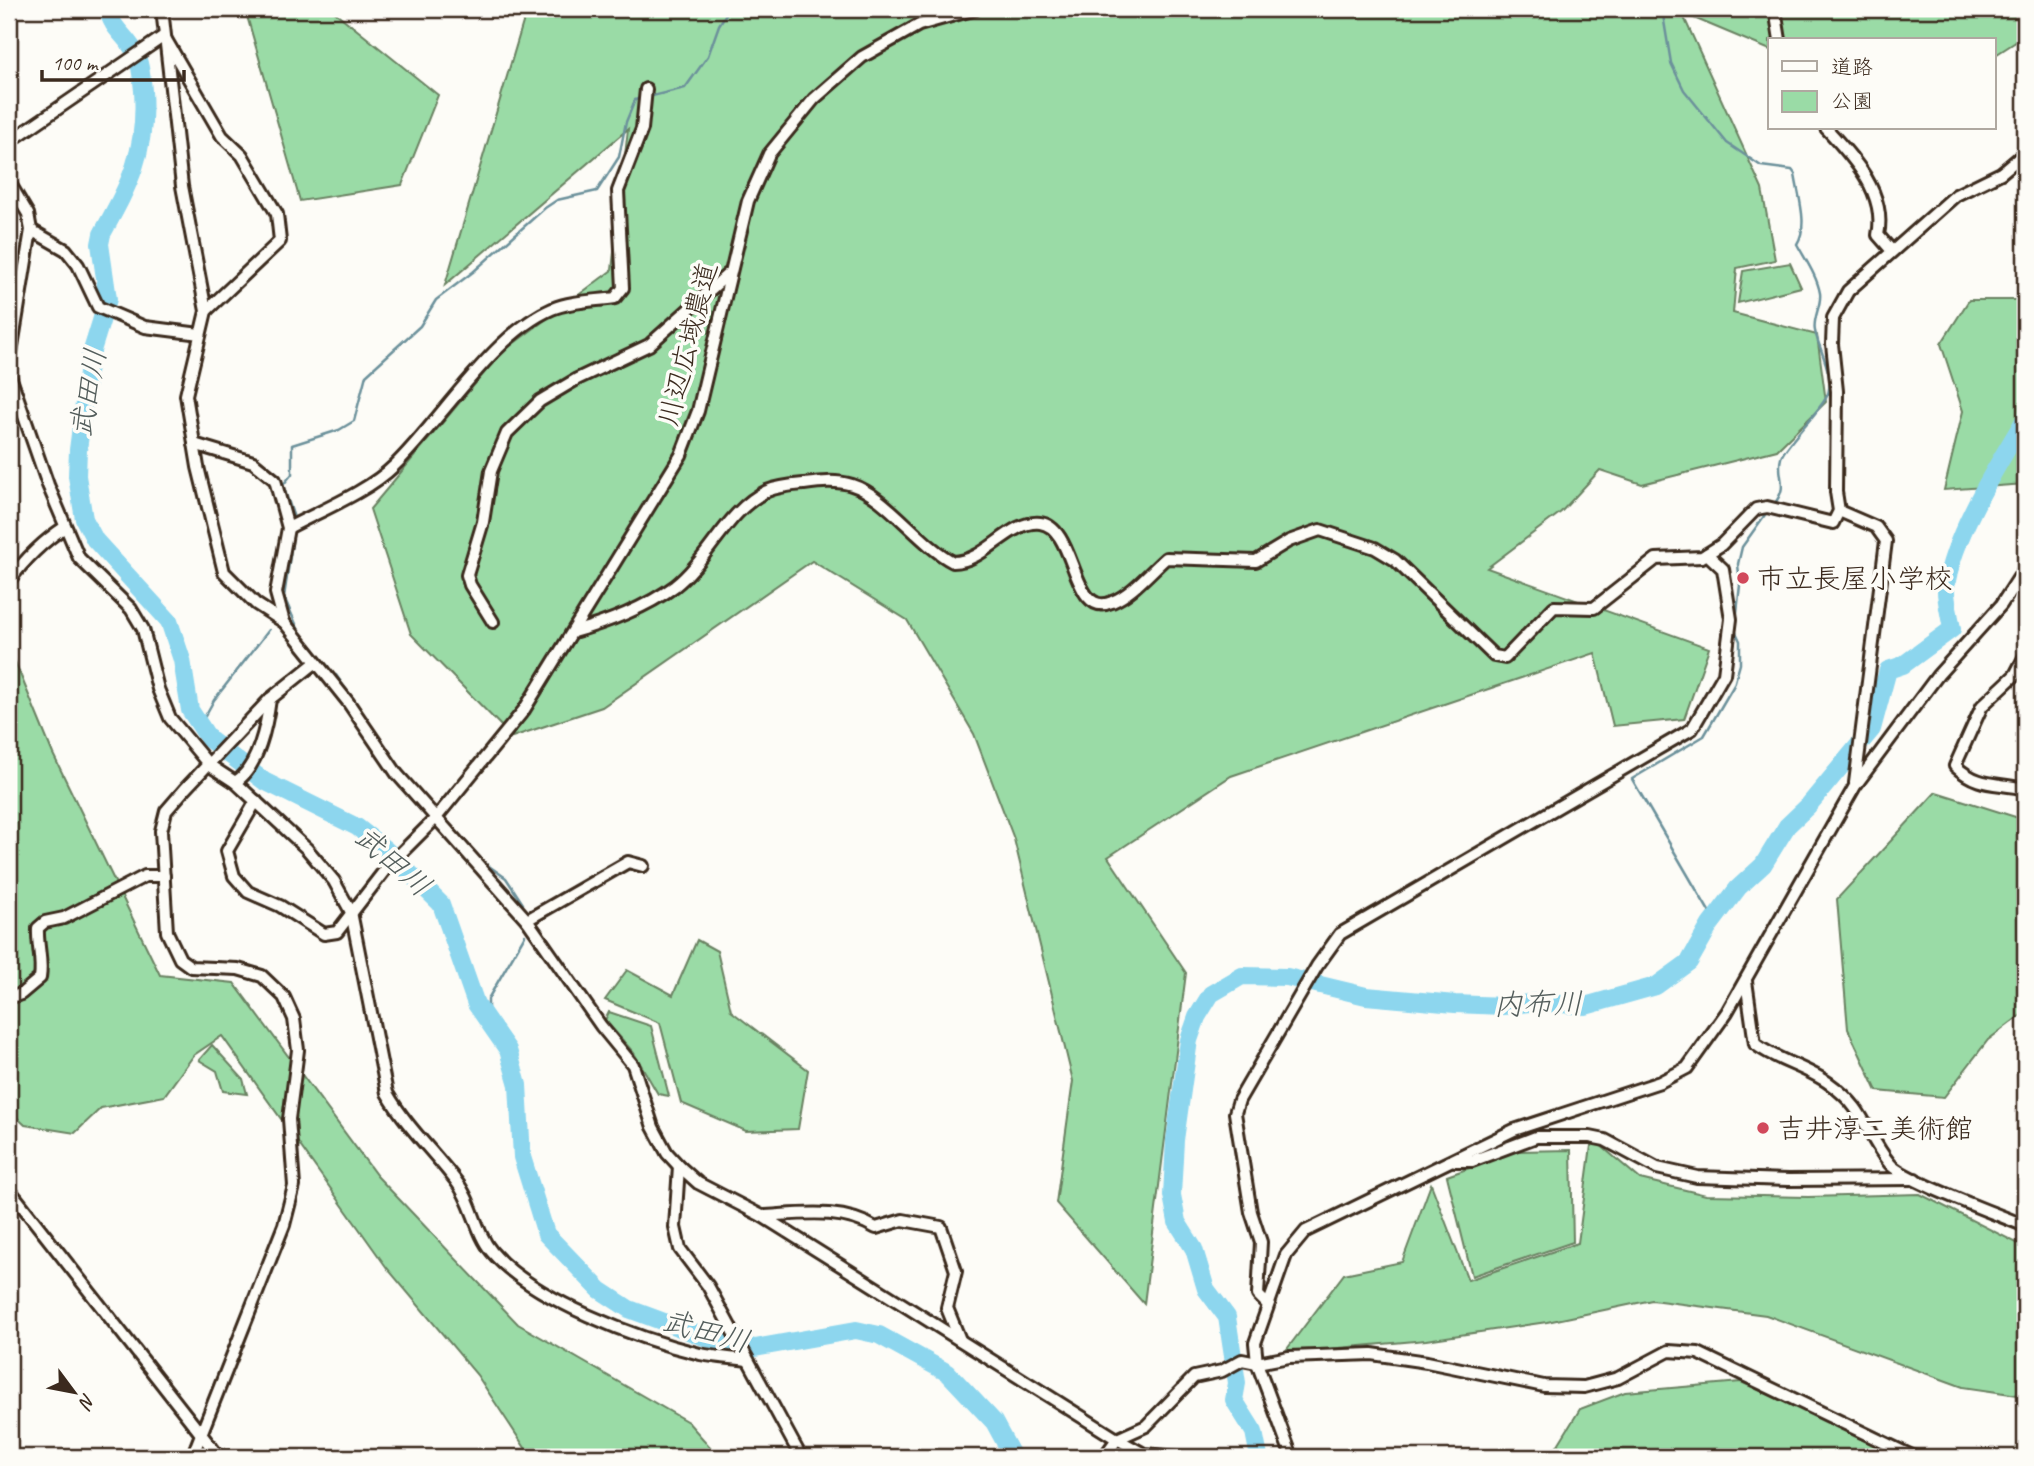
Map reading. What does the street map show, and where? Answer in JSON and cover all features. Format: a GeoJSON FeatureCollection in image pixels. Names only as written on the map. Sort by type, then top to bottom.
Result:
{"type":"FeatureCollection","features":[{"type":"Feature","properties":{"kind":"street"},"geometry":{"type":"LineString","coordinates":[[162,9],[182,186],[206,311],[186,395],[194,443],[224,572],[256,604],[284,622],[348,702],[397,774],[527,920],[633,1065],[653,1127],[667,1153],[679,1166],[698,1183],[762,1216],[1116,1439],[1144,1454],[1180,1457]]}},
{"type":"Feature","properties":{"kind":"street","name":"川辺広域農道"},"geometry":{"type":"LineString","coordinates":[[256,801],[226,851],[238,883],[248,892],[280,906],[324,934],[343,928],[351,912],[388,866],[406,845],[435,819],[524,710],[681,455],[698,411],[729,274],[757,175],[787,129],[814,99],[862,57],[919,25],[976,9]]}},
{"type":"Feature","properties":{"kind":"street"},"geometry":{"type":"LineString","coordinates":[[1775,9],[1780,38]]}},
{"type":"Feature","properties":{"kind":"street"},"geometry":{"type":"LineString","coordinates":[[9,142],[164,36]]}},
{"type":"Feature","properties":{"kind":"street"},"geometry":{"type":"LineString","coordinates":[[164,36],[222,136],[242,155],[277,214],[280,241],[206,311]]}},
{"type":"Feature","properties":{"kind":"street"},"geometry":{"type":"LineString","coordinates":[[288,528],[392,469],[468,381],[513,336],[539,315],[554,307],[615,298],[623,288],[618,191],[635,152],[646,105],[646,89]]}},
{"type":"Feature","properties":{"kind":"street"},"geometry":{"type":"LineString","coordinates":[[1828,130],[1858,164],[1879,205],[1878,235],[1892,251]]}},
{"type":"Feature","properties":{"kind":"street"},"geometry":{"type":"LineString","coordinates":[[573,632],[604,622],[673,587],[690,572],[730,523],[767,491],[817,482],[836,482],[860,489],[953,562],[982,552],[1024,526],[1036,523],[1049,526],[1064,544],[1087,597],[1097,603],[1112,603],[1166,558],[1256,561],[1289,541],[1324,531],[1375,548],[1395,560],[1499,658],[1511,653],[1554,607],[1594,608],[1656,559],[1696,559],[1707,554],[1721,545],[1756,509],[1767,508],[1833,523],[1839,512],[1836,492],[1837,391],[1832,344],[1833,318],[1848,291],[1955,195],[2001,173],[2025,153]]}},
{"type":"Feature","properties":{"kind":"street"},"geometry":{"type":"LineString","coordinates":[[9,182],[27,214],[31,230],[9,365]]}},
{"type":"Feature","properties":{"kind":"street"},"geometry":{"type":"LineString","coordinates":[[31,230],[66,250],[78,265],[98,307],[145,327],[200,334]]}},
{"type":"Feature","properties":{"kind":"street"},"geometry":{"type":"LineString","coordinates":[[493,622],[470,585],[467,575],[483,522],[491,471],[507,433],[540,401],[658,338],[729,274]]}},
{"type":"Feature","properties":{"kind":"street"},"geometry":{"type":"LineString","coordinates":[[9,373],[65,527],[79,558],[131,609],[143,629],[163,705],[176,726],[212,762],[239,779],[256,801],[318,861],[351,912],[381,1077],[387,1093],[397,1111],[457,1182],[492,1251],[507,1268],[542,1290],[600,1320],[700,1354],[745,1356]]}},
{"type":"Feature","properties":{"kind":"street"},"geometry":{"type":"LineString","coordinates":[[194,443],[253,462],[275,480],[288,528],[276,593],[284,622]]}},
{"type":"Feature","properties":{"kind":"street"},"geometry":{"type":"LineString","coordinates":[[1839,512],[1876,527],[1886,541],[1855,786]]}},
{"type":"Feature","properties":{"kind":"street"},"geometry":{"type":"LineString","coordinates":[[9,582],[31,553],[65,527]]}},
{"type":"Feature","properties":{"kind":"street"},"geometry":{"type":"LineString","coordinates":[[1268,1304],[1258,1295],[1261,1242],[1251,1212],[1236,1113],[1239,1100],[1317,966],[1340,934],[1363,918],[1425,887],[1692,729],[1724,674],[1731,619],[1723,569],[1707,554]]}},
{"type":"Feature","properties":{"kind":"street"},"geometry":{"type":"LineString","coordinates":[[1292,1457],[1257,1363],[1255,1343],[1286,1255],[1306,1231],[1412,1177],[1453,1161],[1514,1130],[1660,1082],[1687,1069],[1746,980],[1855,786],[1938,675],[2001,605],[2025,568]]}},
{"type":"Feature","properties":{"kind":"street"},"geometry":{"type":"LineString","coordinates":[[2025,656],[2015,675],[1982,706],[1955,766],[1987,786],[2025,789]]}},
{"type":"Feature","properties":{"kind":"street"},"geometry":{"type":"LineString","coordinates":[[192,1457],[284,1226],[294,1186],[289,1103],[298,1032],[290,1006],[262,976],[238,969],[191,967],[180,959],[167,932],[161,831],[166,811],[270,699],[315,663]]}},
{"type":"Feature","properties":{"kind":"street"},"geometry":{"type":"LineString","coordinates":[[239,779],[267,729],[270,699]]}},
{"type":"Feature","properties":{"kind":"street"},"geometry":{"type":"LineString","coordinates":[[527,920],[628,862],[643,866]]}},
{"type":"Feature","properties":{"kind":"street"},"geometry":{"type":"LineString","coordinates":[[9,999],[21,994],[40,978],[42,964],[36,948],[38,928],[45,922],[64,918],[145,876],[164,876]]}},
{"type":"Feature","properties":{"kind":"street"},"geometry":{"type":"LineString","coordinates":[[1746,980],[1755,1044],[1817,1076],[1840,1092],[1866,1120],[1891,1165],[1915,1180],[2025,1226]]}},
{"type":"Feature","properties":{"kind":"street"},"geometry":{"type":"LineString","coordinates":[[1453,1161],[1472,1161],[1536,1138],[1590,1137],[1605,1140],[1657,1168],[1697,1177],[1915,1180]]}},
{"type":"Feature","properties":{"kind":"street"},"geometry":{"type":"LineString","coordinates":[[679,1166],[675,1227],[680,1249],[708,1286],[801,1457]]}},
{"type":"Feature","properties":{"kind":"street"},"geometry":{"type":"LineString","coordinates":[[9,1189],[219,1457]]}},
{"type":"Feature","properties":{"kind":"street"},"geometry":{"type":"LineString","coordinates":[[762,1216],[832,1213],[862,1220],[876,1228],[903,1220],[942,1227],[956,1271],[947,1308],[960,1340]]}},
{"type":"Feature","properties":{"kind":"street"},"geometry":{"type":"LineString","coordinates":[[1104,1457],[1116,1439],[1146,1426],[1194,1377],[1222,1371],[1242,1360],[1257,1363],[1289,1357],[1372,1354],[1427,1362],[1544,1386],[1584,1387],[1618,1378],[1669,1351],[1684,1350],[1698,1353],[1914,1457]]}},
{"type":"Feature","properties":{"kind":"green space"},"geometry":{"type":"Polygon","coordinates":[[[245,9],[331,9],[438,95],[402,185],[300,201],[245,9]]]}},
{"type":"Feature","properties":{"kind":"green space"},"geometry":{"type":"Polygon","coordinates":[[[527,9],[2025,9],[2025,36],[1996,55],[1996,38],[1768,38],[1768,49],[1682,13],[1762,189],[1775,260],[1737,268],[1733,313],[1817,335],[1826,402],[1777,450],[1642,484],[1600,470],[1561,512],[1487,568],[1709,648],[1684,719],[1613,726],[1595,653],[1231,776],[1108,857],[1186,973],[1144,1304],[1056,1203],[1073,1081],[1014,839],[974,734],[907,620],[812,561],[602,707],[512,737],[411,634],[370,509],[501,353],[612,270],[628,129],[445,285],[527,9]]]}},
{"type":"Feature","properties":{"kind":"green space"},"geometry":{"type":"Polygon","coordinates":[[[1790,263],[1801,287],[1738,303],[1743,271],[1790,263]]]}},
{"type":"Feature","properties":{"kind":"green space"},"geometry":{"type":"Polygon","coordinates":[[[1969,300],[2025,300],[2025,484],[1944,490],[1963,411],[1941,344],[1969,300]]]}},
{"type":"Feature","properties":{"kind":"green space"},"geometry":{"type":"Polygon","coordinates":[[[9,647],[53,754],[160,975],[234,983],[377,1176],[518,1324],[688,1422],[719,1457],[531,1457],[477,1375],[387,1268],[222,1036],[194,1055],[164,1096],[101,1108],[75,1133],[25,1125],[9,1110],[9,647]]]}},
{"type":"Feature","properties":{"kind":"green space"},"geometry":{"type":"Polygon","coordinates":[[[1936,792],[2025,820],[2025,1012],[1988,1040],[1944,1097],[1877,1091],[1848,1029],[1837,899],[1936,792]]]}},
{"type":"Feature","properties":{"kind":"green space"},"geometry":{"type":"Polygon","coordinates":[[[697,940],[717,951],[731,1011],[808,1070],[798,1129],[746,1131],[681,1103],[660,1023],[605,1000],[627,970],[673,995],[697,940]]]}},
{"type":"Feature","properties":{"kind":"green space"},"geometry":{"type":"Polygon","coordinates":[[[609,1012],[651,1026],[669,1096],[658,1094],[634,1053],[605,1020],[609,1012]]]}},
{"type":"Feature","properties":{"kind":"green space"},"geometry":{"type":"Polygon","coordinates":[[[212,1045],[243,1079],[247,1094],[223,1091],[217,1071],[199,1060],[212,1045]]]}},
{"type":"Feature","properties":{"kind":"green space"},"geometry":{"type":"Polygon","coordinates":[[[1592,1138],[1640,1179],[1706,1195],[1808,1197],[1920,1194],[2025,1247],[2025,1396],[1963,1387],[1766,1315],[1652,1300],[1547,1322],[1426,1340],[1284,1353],[1344,1274],[1402,1262],[1431,1184],[1468,1280],[1578,1243],[1592,1138]]]}},
{"type":"Feature","properties":{"kind":"green space"},"geometry":{"type":"Polygon","coordinates":[[[1571,1150],[1573,1242],[1472,1276],[1447,1176],[1517,1151],[1571,1150]]]}},
{"type":"Feature","properties":{"kind":"green space"},"geometry":{"type":"Polygon","coordinates":[[[1741,1382],[1905,1457],[1527,1457],[1556,1448],[1580,1409],[1625,1392],[1741,1382]]]}},
{"type":"Feature","properties":{"kind":"waterway","name":"武田川"},"geometry":{"type":"LineString","coordinates":[[108,9],[116,28],[138,58],[144,113],[135,166],[102,234],[100,244],[108,299],[90,357],[77,476],[84,519],[95,540],[169,621],[182,660],[190,710],[209,739],[264,781],[357,827],[385,849],[441,904],[476,1004],[508,1050],[518,1085],[522,1157],[546,1234],[600,1290],[629,1309],[710,1339],[755,1348],[856,1330],[879,1335],[948,1373],[994,1422],[1013,1457]]}},
{"type":"Feature","properties":{"kind":"waterway"},"geometry":{"type":"LineString","coordinates":[[648,97],[685,88],[708,56],[719,25],[729,9]]}},
{"type":"Feature","properties":{"kind":"waterway"},"geometry":{"type":"LineString","coordinates":[[1662,9],[1671,63],[1684,90],[1727,143],[1761,166],[1792,170],[1795,174],[1802,219],[1797,244],[1814,274],[1820,293],[1814,326],[1826,364],[1829,390],[1826,398],[1783,453],[1780,464],[1782,486],[1774,504]]}},
{"type":"Feature","properties":{"kind":"waterway"},"geometry":{"type":"LineString","coordinates":[[294,518],[283,485],[292,474],[292,445],[339,430],[354,421],[366,375],[420,326],[436,300],[473,272],[545,208],[557,200],[597,191],[619,157],[626,122],[635,100],[641,98]]}},
{"type":"Feature","properties":{"kind":"waterway","name":"内布川"},"geometry":{"type":"LineString","coordinates":[[1259,1457],[1254,1432],[1234,1400],[1237,1383],[1227,1317],[1206,1289],[1194,1249],[1177,1222],[1172,1195],[1175,1140],[1189,1040],[1197,1017],[1211,994],[1242,976],[1287,977],[1366,996],[1455,1004],[1503,1006],[1538,1002],[1585,1006],[1656,986],[1689,962],[1710,925],[1738,888],[1763,865],[1787,826],[1808,806],[1872,729],[1888,670],[1903,665],[1952,629],[1946,586],[1958,544],[1978,500],[2025,419]]}},
{"type":"Feature","properties":{"kind":"waterway"},"geometry":{"type":"LineString","coordinates":[[1714,920],[1632,779],[1704,736],[1734,685],[1740,664],[1740,641],[1735,630],[1740,585],[1738,564],[1742,547],[1767,512]]}},
{"type":"Feature","properties":{"kind":"waterway"},"geometry":{"type":"LineString","coordinates":[[293,536],[284,597],[300,633]]}},
{"type":"Feature","properties":{"kind":"waterway"},"geometry":{"type":"LineString","coordinates":[[199,727],[214,700],[269,630]]}},
{"type":"Feature","properties":{"kind":"waterway"},"geometry":{"type":"LineString","coordinates":[[321,660],[328,666]]}},
{"type":"Feature","properties":{"kind":"waterway"},"geometry":{"type":"LineString","coordinates":[[336,675],[368,721]]}},
{"type":"Feature","properties":{"kind":"waterway"},"geometry":{"type":"LineString","coordinates":[[397,765],[406,776]]}},
{"type":"Feature","properties":{"kind":"waterway"},"geometry":{"type":"LineString","coordinates":[[486,864],[506,878],[523,904]]}},
{"type":"Feature","properties":{"kind":"waterway"},"geometry":{"type":"LineString","coordinates":[[488,1021],[488,999],[525,935]]}},
{"type":"Feature","properties":{"kind":"place","name":"市立長屋小学校"},"geometry":{"type":"Point","coordinates":[1743,578]}},
{"type":"Feature","properties":{"kind":"place","name":"吉井淳二美術館"},"geometry":{"type":"Point","coordinates":[1763,1128]}}]}
